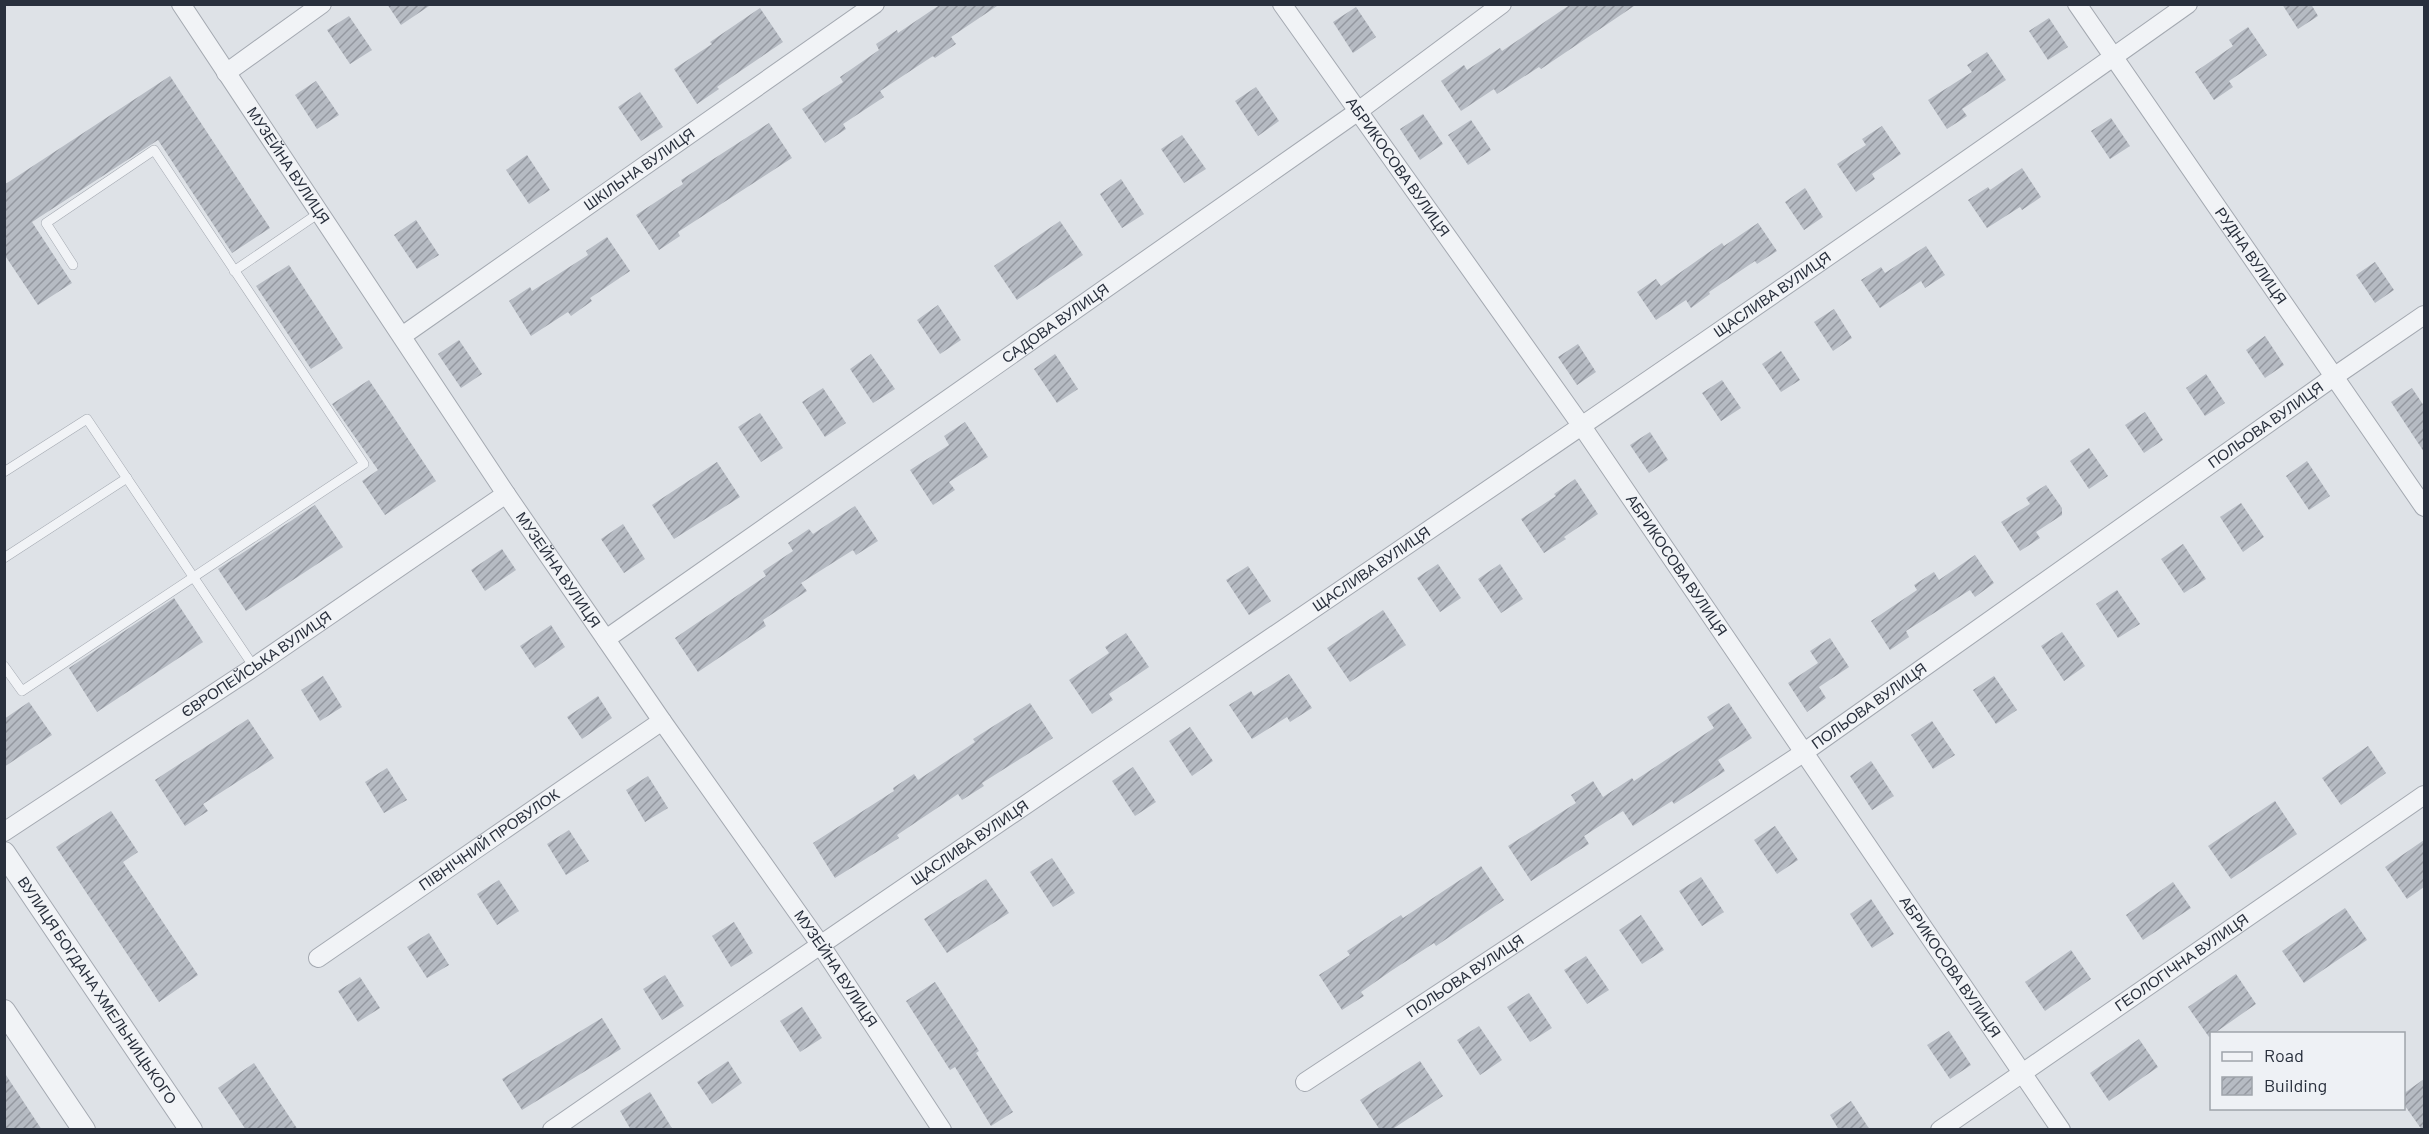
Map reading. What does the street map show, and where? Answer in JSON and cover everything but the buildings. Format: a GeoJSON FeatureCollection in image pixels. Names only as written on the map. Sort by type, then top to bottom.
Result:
{"type":"FeatureCollection","features":[{"type":"Feature","properties":{"kind":"street","name":"МУЗЕЙНА ВУЛИЦЯ"},"geometry":{"type":"LineString","coordinates":[[181,4],[506,494],[662,721],[820,944],[942,1130]]}},
{"type":"Feature","properties":{"kind":"street"},"geometry":{"type":"LineString","coordinates":[[226,73],[322,4]]}},
{"type":"Feature","properties":{"kind":"street","name":"ШКІЛЬНА ВУЛИЦЯ"},"geometry":{"type":"LineString","coordinates":[[402,336],[876,4]]}},
{"type":"Feature","properties":{"kind":"street","name":"АБРИКОСОВА ВУЛИЦЯ"},"geometry":{"type":"LineString","coordinates":[[1282,4],[1581,426],[2061,1130]]}},
{"type":"Feature","properties":{"kind":"street","name":"САДОВА ВУЛИЦЯ"},"geometry":{"type":"LineString","coordinates":[[606,639],[1357,111],[1502,4]]}},
{"type":"Feature","properties":{"kind":"street","name":"РУДНА ВУЛИЦЯ"},"geometry":{"type":"LineString","coordinates":[[2077,4],[2112,58],[2424,507]]}},
{"type":"Feature","properties":{"kind":"street","name":"ЩАСЛИВА ВУЛИЦЯ"},"geometry":{"type":"LineString","coordinates":[[552,1130],[820,944],[1581,426],[2188,4]]}},
{"type":"Feature","properties":{"kind":"street","name":"ПОЛЬОВА ВУЛИЦЯ"},"geometry":{"type":"LineString","coordinates":[[1305,1082],[1803,753],[2424,315]]}},
{"type":"Feature","properties":{"kind":"street","name":"ЄВРОПЕЙСЬКА ВУЛИЦЯ"},"geometry":{"type":"LineString","coordinates":[[4,832],[254,667],[506,494]]}},
{"type":"Feature","properties":{"kind":"street","name":"ПІВНІЧНИЙ ПРОВУЛОК"},"geometry":{"type":"LineString","coordinates":[[318,958],[662,721]]}},
{"type":"Feature","properties":{"kind":"street","name":"ГЕОЛОГІЧНА ВУЛИЦЯ"},"geometry":{"type":"LineString","coordinates":[[1940,1130],[2424,795]]}},
{"type":"Feature","properties":{"kind":"street","name":"ВУЛИЦЯ БОГДАНА ХМЕЛЬНИЦЬКОГО"},"geometry":{"type":"LineString","coordinates":[[4,853],[190,1130]]}},
{"type":"Feature","properties":{"kind":"street"},"geometry":{"type":"LineString","coordinates":[[4,1011],[84,1130]]}},
{"type":"Feature","properties":{"kind":"lane"},"geometry":{"type":"LineString","coordinates":[[4,666],[22,691],[364,464],[154,150],[46,223],[73,265]]}},
{"type":"Feature","properties":{"kind":"lane"},"geometry":{"type":"LineString","coordinates":[[234,271],[320,213]]}},
{"type":"Feature","properties":{"kind":"lane"},"geometry":{"type":"LineString","coordinates":[[4,472],[87,419],[254,667]]}},
{"type":"Feature","properties":{"kind":"lane"},"geometry":{"type":"LineString","coordinates":[[4,558],[127,478]]}}]}
